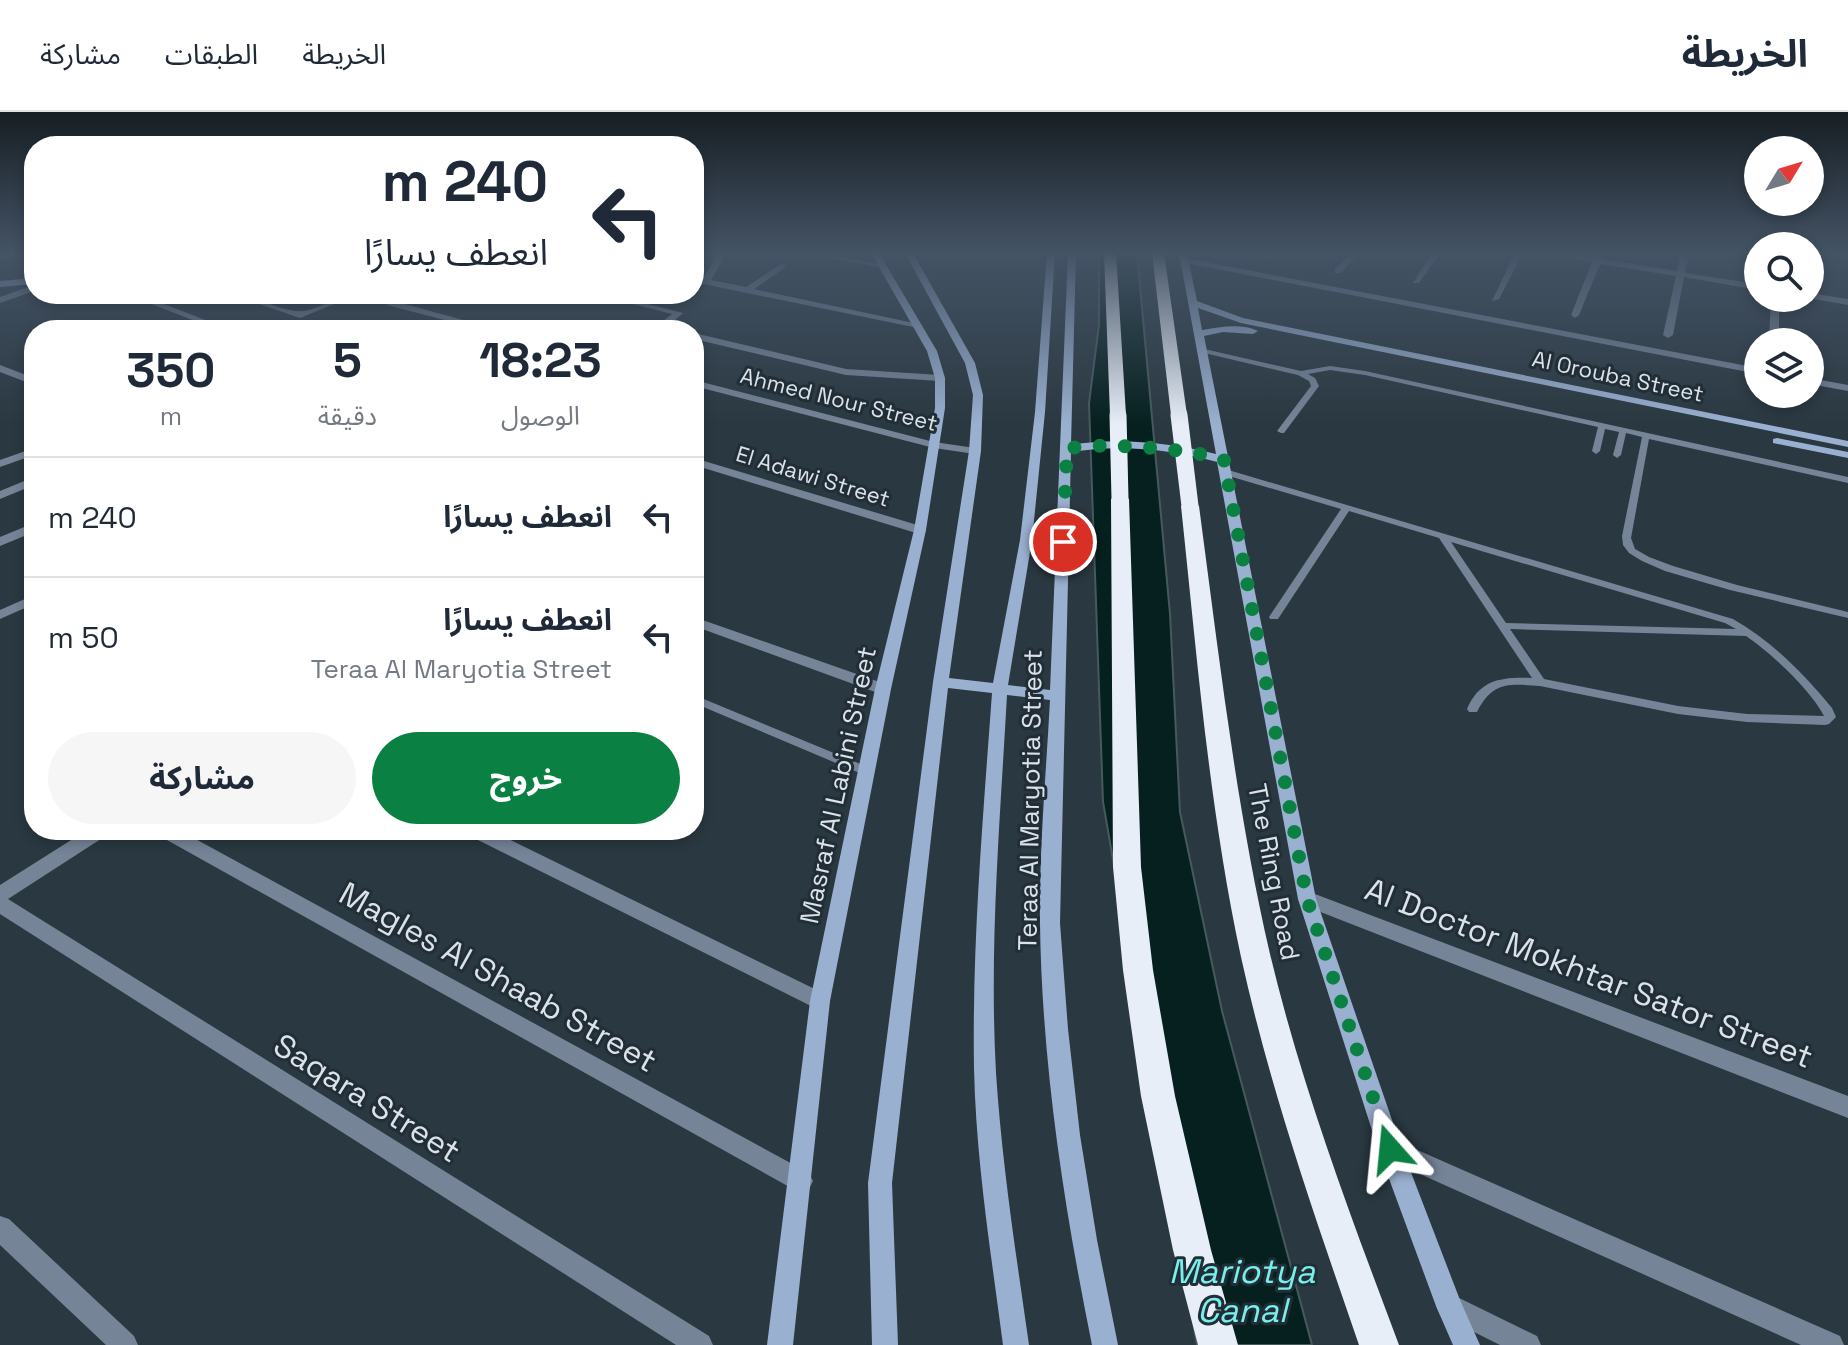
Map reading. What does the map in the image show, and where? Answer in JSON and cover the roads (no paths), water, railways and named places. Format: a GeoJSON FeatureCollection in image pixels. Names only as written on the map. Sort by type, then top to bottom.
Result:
{"type":"FeatureCollection","features":[{"type":"Feature","properties":{"kind":"highway"},"geometry":{"type":"LineString","coordinates":[[1113,311],[1118,415],[1127,867],[1138,970],[1158,1096],[1192,1250],[1218,1345]]}},
{"type":"Feature","properties":{"kind":"highway","name":"The Ring Road"},"geometry":{"type":"LineString","coordinates":[[1181,311],[1237,866],[1286,1070],[1328,1205],[1379,1345]]}},
{"type":"Feature","properties":{"kind":"main road","name":"Masraf Al Labini Street"},"geometry":{"type":"LineString","coordinates":[[780,1345],[820,1001],[883,689],[920,530],[940,408],[940,378],[932,351],[909,311]]}},
{"type":"Feature","properties":{"kind":"main road"},"geometry":{"type":"LineString","coordinates":[[885,1345],[880,1183],[941,682],[975,451],[978,409],[976,379],[970,363],[941,311]]}},
{"type":"Feature","properties":{"kind":"main road"},"geometry":{"type":"LineString","coordinates":[[1016,1345],[991,1157],[983,995],[985,914],[1000,689],[1026,540],[1047,311]]}},
{"type":"Feature","properties":{"kind":"main road","name":"Teraa Al Maryotia Street"},"geometry":{"type":"LineString","coordinates":[[1070,311],[1050,923],[1055,1025],[1069,1148],[1105,1345]]}},
{"type":"Feature","properties":{"kind":"main road"},"geometry":{"type":"LineString","coordinates":[[1195,311],[1307,899],[1390,1149],[1449,1306],[1467,1345]]}},
{"type":"Feature","properties":{"kind":"main road","name":"Al Orouba Street"},"geometry":{"type":"LineString","coordinates":[[1211,311],[1308,338],[1848,455]]}},
{"type":"Feature","properties":{"kind":"main road","name":"Al Orouba Street"},"geometry":{"type":"LineString","coordinates":[[1201,342],[1232,329],[1308,338],[1848,444]]}},
{"type":"Feature","properties":{"kind":"main road"},"geometry":{"type":"LineString","coordinates":[[1067,429],[1096,437],[1195,444],[1219,442]]}},
{"type":"Feature","properties":{"kind":"main road"},"geometry":{"type":"LineString","coordinates":[[1067,449],[1093,446],[1197,453],[1225,466]]}},
{"type":"Feature","properties":{"kind":"main road"},"geometry":{"type":"LineString","coordinates":[[941,682],[1057,696]]}},
{"type":"Feature","properties":{"kind":"street"},"geometry":{"type":"LineString","coordinates":[[174,311],[199,320]]}},
{"type":"Feature","properties":{"kind":"street"},"geometry":{"type":"LineString","coordinates":[[286,311],[300,315],[312,311]]}},
{"type":"Feature","properties":{"kind":"street"},"geometry":{"type":"LineString","coordinates":[[419,311],[455,320]]}},
{"type":"Feature","properties":{"kind":"street"},"geometry":{"type":"LineString","coordinates":[[668,311],[679,313],[670,320]]}},
{"type":"Feature","properties":{"kind":"street"},"geometry":{"type":"LineString","coordinates":[[847,311],[918,325]]}},
{"type":"Feature","properties":{"kind":"street"},"geometry":{"type":"LineString","coordinates":[[1454,311],[1744,368]]}},
{"type":"Feature","properties":{"kind":"street"},"geometry":{"type":"LineString","coordinates":[[1575,315],[1577,311]]}},
{"type":"Feature","properties":{"kind":"street"},"geometry":{"type":"LineString","coordinates":[[1668,335],[1673,311]]}},
{"type":"Feature","properties":{"kind":"street"},"geometry":{"type":"LineString","coordinates":[[704,338],[846,372],[940,378]]}},
{"type":"Feature","properties":{"kind":"street"},"geometry":{"type":"LineString","coordinates":[[0,368],[24,378]]}},
{"type":"Feature","properties":{"kind":"street"},"geometry":{"type":"LineString","coordinates":[[1824,384],[1848,388]]}},
{"type":"Feature","properties":{"kind":"street","name":"Ahmed Nour Street"},"geometry":{"type":"LineString","coordinates":[[704,386],[934,445],[975,451]]}},
{"type":"Feature","properties":{"kind":"street"},"geometry":{"type":"LineString","coordinates":[[0,464],[24,455]]}},
{"type":"Feature","properties":{"kind":"street","name":"El Adawi Street"},"geometry":{"type":"LineString","coordinates":[[704,464],[920,530]]}},
{"type":"Feature","properties":{"kind":"street"},"geometry":{"type":"LineString","coordinates":[[0,495],[24,485]]}},
{"type":"Feature","properties":{"kind":"street"},"geometry":{"type":"LineString","coordinates":[[0,542],[24,531]]}},
{"type":"Feature","properties":{"kind":"street"},"geometry":{"type":"LineString","coordinates":[[0,615],[24,604]]}},
{"type":"Feature","properties":{"kind":"street"},"geometry":{"type":"LineString","coordinates":[[704,625],[883,689]]}},
{"type":"Feature","properties":{"kind":"street"},"geometry":{"type":"LineString","coordinates":[[0,895],[85,840]]}},
{"type":"Feature","properties":{"kind":"street","name":"Magles Al Shaab Street"},"geometry":{"type":"LineString","coordinates":[[182,840],[801,1181]]}},
{"type":"Feature","properties":{"kind":"street"},"geometry":{"type":"LineString","coordinates":[[494,840],[820,1001]]}},
{"type":"Feature","properties":{"kind":"street","name":"Al Doctor Mokhtar Sator Street"},"geometry":{"type":"LineString","coordinates":[[1307,899],[1848,1107]]}},
{"type":"Feature","properties":{"kind":"street","name":"Saqara Street"},"geometry":{"type":"LineString","coordinates":[[0,904],[700,1345]]}},
{"type":"Feature","properties":{"kind":"street"},"geometry":{"type":"LineString","coordinates":[[1390,1149],[1831,1345]]}},
{"type":"Feature","properties":{"kind":"street"},"geometry":{"type":"LineString","coordinates":[[0,1228],[125,1345]]}},
{"type":"Feature","properties":{"kind":"street"},"geometry":{"type":"LineString","coordinates":[[1449,1306],[1528,1345]]}},
{"type":"Feature","properties":{"kind":"lane"},"geometry":{"type":"LineString","coordinates":[[1201,342],[1301,373],[1312,380],[1315,386],[1281,431]]}},
{"type":"Feature","properties":{"kind":"lane"},"geometry":{"type":"LineString","coordinates":[[1301,373],[1330,368],[1347,370],[1848,480]]}},
{"type":"Feature","properties":{"kind":"lane"},"geometry":{"type":"LineString","coordinates":[[1596,451],[1602,426]]}},
{"type":"Feature","properties":{"kind":"lane"},"geometry":{"type":"LineString","coordinates":[[1617,455],[1623,430]]}},
{"type":"Feature","properties":{"kind":"lane"},"geometry":{"type":"LineString","coordinates":[[1646,435],[1626,542],[1632,551],[1666,567],[1848,615]]}},
{"type":"Feature","properties":{"kind":"lane"},"geometry":{"type":"LineString","coordinates":[[1225,466],[1345,510],[1703,611],[1752,633],[1782,656],[1830,717],[1825,721],[1747,718],[1678,710],[1540,682],[1501,683],[1486,688],[1477,696],[1473,709]]}},
{"type":"Feature","properties":{"kind":"lane"},"geometry":{"type":"LineString","coordinates":[[1274,617],[1345,510]]}},
{"type":"Feature","properties":{"kind":"lane"},"geometry":{"type":"LineString","coordinates":[[1443,537],[1540,682]]}},
{"type":"Feature","properties":{"kind":"lane"},"geometry":{"type":"LineString","coordinates":[[1503,626],[1752,633]]}},
{"type":"Feature","properties":{"kind":"lane"},"geometry":{"type":"LineString","coordinates":[[704,703],[866,771]]}},
{"type":"Feature","properties":{"kind":"water","name":"Mariotya Canal"},"geometry":{"type":"Polygon","coordinates":[[[1099,311],[1142,311],[1170,614],[1180,812],[1222,1011],[1312,1345],[1197,1345],[1103,802],[1089,403],[1099,311]]]}}]}
